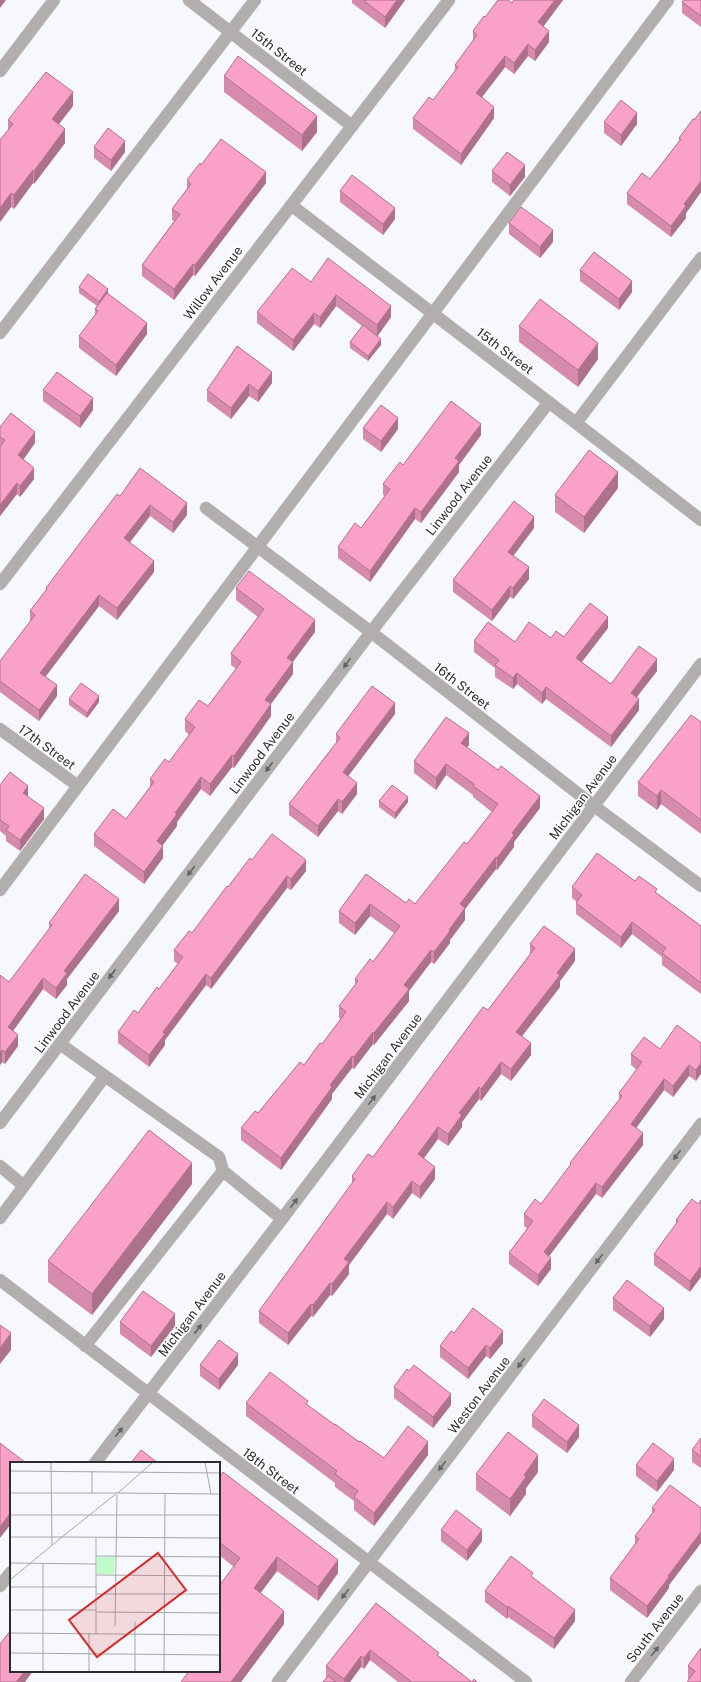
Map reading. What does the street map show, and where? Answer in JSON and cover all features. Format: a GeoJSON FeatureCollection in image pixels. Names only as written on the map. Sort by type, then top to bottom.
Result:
{"type":"FeatureCollection","features":[{"type":"Feature","properties":{"kind":"street"},"geometry":{"type":"LineString","coordinates":[[0,71],[54,0]]}},
{"type":"Feature","properties":{"kind":"street","name":"15th Street"},"geometry":{"type":"LineString","coordinates":[[189,0],[352,126]]}},
{"type":"Feature","properties":{"kind":"street"},"geometry":{"type":"LineString","coordinates":[[0,333],[255,0]]}},
{"type":"Feature","properties":{"kind":"street","name":"Willow Avenue"},"geometry":{"type":"LineString","coordinates":[[0,584],[449,0]]}},
{"type":"Feature","properties":{"kind":"street"},"geometry":{"type":"LineString","coordinates":[[0,890],[257,546],[434,314],[668,0]]}},
{"type":"Feature","properties":{"kind":"street","name":"15th Street"},"geometry":{"type":"LineString","coordinates":[[291,205],[701,520]]}},
{"type":"Feature","properties":{"kind":"street"},"geometry":{"type":"LineString","coordinates":[[576,423],[701,258]]}},
{"type":"Feature","properties":{"kind":"street","name":"Linwood Avenue"},"geometry":{"type":"LineString","coordinates":[[0,1123],[371,632],[549,402]]}},
{"type":"Feature","properties":{"kind":"street","name":"16th Street"},"geometry":{"type":"LineString","coordinates":[[206,508],[371,632],[594,806],[701,886]]}},
{"type":"Feature","properties":{"kind":"street","name":"Michigan Avenue"},"geometry":{"type":"LineString","coordinates":[[96,1462],[282,1219],[701,664]]}},
{"type":"Feature","properties":{"kind":"street","name":"17th Street"},"geometry":{"type":"LineString","coordinates":[[0,730],[78,786]]}},
{"type":"Feature","properties":{"kind":"street"},"geometry":{"type":"LineString","coordinates":[[60,1044],[219,1158],[223,1171],[282,1219]]}},
{"type":"Feature","properties":{"kind":"street"},"geometry":{"type":"LineString","coordinates":[[0,1218],[105,1076]]}},
{"type":"Feature","properties":{"kind":"street","name":"Weston Avenue"},"geometry":{"type":"LineString","coordinates":[[278,1682],[701,1124]]}},
{"type":"Feature","properties":{"kind":"street"},"geometry":{"type":"LineString","coordinates":[[0,1166],[24,1186]]}},
{"type":"Feature","properties":{"kind":"street"},"geometry":{"type":"LineString","coordinates":[[85,1346],[223,1171]]}},
{"type":"Feature","properties":{"kind":"street","name":"18th Street"},"geometry":{"type":"LineString","coordinates":[[0,1280],[526,1682]]}},
{"type":"Feature","properties":{"kind":"street"},"geometry":{"type":"LineString","coordinates":[[0,1586],[10,1573]]}},
{"type":"Feature","properties":{"kind":"street","name":"South Avenue"},"geometry":{"type":"LineString","coordinates":[[631,1682],[701,1591]]}},
{"type":"Feature","properties":{"kind":"building"},"geometry":{"type":"Polygon","coordinates":[[[363,0],[397,0],[385,17],[363,0]]]}},
{"type":"Feature","properties":{"kind":"building"},"geometry":{"type":"Polygon","coordinates":[[[498,0],[508,0],[512,3],[514,0],[555,0],[538,22],[549,31],[535,50],[528,44],[514,63],[505,56],[476,93],[494,107],[461,154],[413,118],[429,97],[433,100],[458,67],[455,65],[477,35],[473,31],[498,0]]]}},
{"type":"Feature","properties":{"kind":"building"},"geometry":{"type":"Polygon","coordinates":[[[684,0],[701,0],[701,16],[682,2],[684,0]]]}},
{"type":"Feature","properties":{"kind":"building"},"geometry":{"type":"Polygon","coordinates":[[[238,56],[317,116],[302,135],[224,76],[238,56]]]}},
{"type":"Feature","properties":{"kind":"building"},"geometry":{"type":"Polygon","coordinates":[[[46,72],[73,92],[52,119],[65,129],[34,171],[33,170],[14,195],[11,193],[0,208],[0,140],[13,124],[8,120],[46,72]]]}},
{"type":"Feature","properties":{"kind":"building"},"geometry":{"type":"Polygon","coordinates":[[[621,100],[637,113],[621,135],[604,122],[621,100]]]}},
{"type":"Feature","properties":{"kind":"building"},"geometry":{"type":"Polygon","coordinates":[[[701,111],[701,181],[684,204],[686,206],[671,226],[627,193],[642,173],[650,179],[681,139],[679,138],[693,119],[694,120],[701,111]]]}},
{"type":"Feature","properties":{"kind":"building"},"geometry":{"type":"Polygon","coordinates":[[[108,128],[125,141],[111,160],[94,147],[108,128]]]}},
{"type":"Feature","properties":{"kind":"building"},"geometry":{"type":"Polygon","coordinates":[[[221,139],[266,172],[195,265],[193,264],[174,289],[142,265],[180,214],[172,209],[191,184],[187,180],[200,163],[201,165],[221,139]]]}},
{"type":"Feature","properties":{"kind":"building"},"geometry":{"type":"Polygon","coordinates":[[[507,152],[525,165],[510,185],[492,171],[507,152]]]}},
{"type":"Feature","properties":{"kind":"building"},"geometry":{"type":"Polygon","coordinates":[[[352,175],[395,208],[383,224],[340,191],[352,175]]]}},
{"type":"Feature","properties":{"kind":"building"},"geometry":{"type":"Polygon","coordinates":[[[521,207],[553,230],[540,247],[509,223],[521,207]]]}},
{"type":"Feature","properties":{"kind":"building"},"geometry":{"type":"Polygon","coordinates":[[[594,252],[632,281],[619,299],[580,270],[594,252]]]}},
{"type":"Feature","properties":{"kind":"building"},"geometry":{"type":"Polygon","coordinates":[[[328,258],[391,306],[377,325],[336,295],[320,317],[314,313],[293,340],[257,312],[292,268],[311,282],[328,258]]]}},
{"type":"Feature","properties":{"kind":"building"},"geometry":{"type":"Polygon","coordinates":[[[88,274],[108,289],[99,302],[79,287],[88,274]]]}},
{"type":"Feature","properties":{"kind":"building"},"geometry":{"type":"Polygon","coordinates":[[[107,293],[147,323],[116,365],[79,336],[98,311],[95,309],[107,293]]]}},
{"type":"Feature","properties":{"kind":"building"},"geometry":{"type":"Polygon","coordinates":[[[540,299],[598,343],[578,370],[519,326],[540,299]]]}},
{"type":"Feature","properties":{"kind":"building"},"geometry":{"type":"Polygon","coordinates":[[[363,325],[381,339],[368,356],[350,342],[363,325]]]}},
{"type":"Feature","properties":{"kind":"building"},"geometry":{"type":"Polygon","coordinates":[[[237,346],[272,372],[258,391],[249,384],[231,408],[207,390],[237,346]]]}},
{"type":"Feature","properties":{"kind":"building"},"geometry":{"type":"Polygon","coordinates":[[[57,372],[93,398],[80,416],[43,390],[57,372]]]}},
{"type":"Feature","properties":{"kind":"building"},"geometry":{"type":"Polygon","coordinates":[[[451,401],[481,424],[455,458],[459,461],[421,512],[415,508],[370,571],[338,547],[355,523],[361,528],[390,489],[383,484],[400,462],[403,465],[451,401]]]}},
{"type":"Feature","properties":{"kind":"building"},"geometry":{"type":"Polygon","coordinates":[[[381,405],[398,418],[381,441],[363,428],[381,405]]]}},
{"type":"Feature","properties":{"kind":"building"},"geometry":{"type":"Polygon","coordinates":[[[11,413],[35,432],[18,455],[34,468],[20,486],[17,483],[0,505],[0,447],[5,440],[0,437],[0,427],[11,413]]]}},
{"type":"Feature","properties":{"kind":"building"},"geometry":{"type":"Polygon","coordinates":[[[589,450],[618,472],[584,517],[555,495],[589,450]]]}},
{"type":"Feature","properties":{"kind":"building"},"geometry":{"type":"Polygon","coordinates":[[[140,468],[187,503],[173,522],[150,505],[124,538],[154,561],[117,608],[99,595],[40,673],[57,685],[39,710],[0,681],[0,661],[35,615],[30,611],[47,589],[46,588],[117,494],[120,496],[140,468]]]}},
{"type":"Feature","properties":{"kind":"building"},"geometry":{"type":"Polygon","coordinates":[[[514,501],[534,517],[508,552],[529,567],[513,588],[510,586],[492,610],[453,580],[514,501]]]}},
{"type":"Feature","properties":{"kind":"building"},"geometry":{"type":"Polygon","coordinates":[[[249,571],[315,620],[287,658],[293,662],[265,700],[271,704],[234,756],[232,755],[210,784],[201,777],[157,841],[163,846],[144,872],[94,834],[113,809],[126,819],[154,782],[150,779],[165,759],[169,762],[195,727],[185,719],[199,700],[208,706],[241,662],[231,653],[264,609],[236,588],[249,571]]]}},
{"type":"Feature","properties":{"kind":"building"},"geometry":{"type":"Polygon","coordinates":[[[590,603],[608,617],[576,658],[611,684],[639,646],[657,659],[631,693],[639,699],[611,736],[546,687],[542,693],[517,673],[513,678],[495,665],[499,660],[474,641],[488,622],[515,642],[529,622],[551,638],[556,631],[564,637],[590,603]]]}},
{"type":"Feature","properties":{"kind":"building"},"geometry":{"type":"Polygon","coordinates":[[[81,683],[99,696],[87,713],[69,699],[81,683]]]}},
{"type":"Feature","properties":{"kind":"building"},"geometry":{"type":"Polygon","coordinates":[[[372,686],[395,703],[343,772],[357,783],[342,802],[338,799],[318,826],[289,804],[340,738],[336,734],[372,686]]]}},
{"type":"Feature","properties":{"kind":"building"},"geometry":{"type":"Polygon","coordinates":[[[691,715],[701,722],[701,820],[661,790],[657,796],[638,782],[691,715]]]}},
{"type":"Feature","properties":{"kind":"building"},"geometry":{"type":"Polygon","coordinates":[[[446,717],[469,733],[461,743],[498,770],[501,766],[540,796],[512,833],[514,835],[497,858],[496,857],[460,904],[465,908],[449,930],[450,931],[434,952],[431,950],[404,985],[409,989],[354,1057],[352,1056],[330,1085],[332,1087],[281,1158],[241,1128],[255,1111],[258,1113],[300,1062],[304,1065],[320,1043],[322,1044],[346,1012],[339,1006],[358,981],[355,979],[370,959],[373,962],[400,926],[370,904],[355,923],[339,911],[366,874],[406,903],[409,899],[415,904],[464,842],[467,844],[498,804],[473,786],[474,784],[446,764],[436,778],[414,761],[446,717]]]}},
{"type":"Feature","properties":{"kind":"building"},"geometry":{"type":"Polygon","coordinates":[[[10,772],[28,786],[23,793],[44,808],[20,840],[6,830],[9,826],[0,820],[0,785],[10,772]]]}},
{"type":"Feature","properties":{"kind":"building"},"geometry":{"type":"Polygon","coordinates":[[[392,785],[408,797],[395,813],[379,801],[392,785]]]}},
{"type":"Feature","properties":{"kind":"building"},"geometry":{"type":"Polygon","coordinates":[[[272,834],[306,860],[291,879],[287,876],[211,978],[206,974],[163,1032],[165,1034],[149,1055],[118,1032],[134,1010],[138,1013],[157,987],[159,989],[183,957],[174,950],[189,931],[192,933],[227,886],[228,887],[250,858],[252,860],[272,834]]]}},
{"type":"Feature","properties":{"kind":"building"},"geometry":{"type":"Polygon","coordinates":[[[597,853],[635,881],[639,876],[657,889],[655,892],[701,926],[701,983],[662,953],[666,948],[632,922],[621,937],[576,903],[582,895],[572,887],[597,853]]]}},
{"type":"Feature","properties":{"kind":"building"},"geometry":{"type":"Polygon","coordinates":[[[85,874],[119,899],[64,971],[67,973],[56,988],[43,978],[8,1027],[18,1035],[5,1052],[2,1050],[0,1053],[0,975],[9,982],[52,925],[49,923],[85,874]]]}},
{"type":"Feature","properties":{"kind":"building"},"geometry":{"type":"Polygon","coordinates":[[[544,926],[575,949],[557,973],[560,975],[516,1032],[531,1043],[511,1069],[501,1062],[481,1089],[479,1087],[459,1113],[462,1115],[448,1134],[438,1127],[418,1154],[435,1167],[420,1187],[412,1181],[393,1207],[387,1202],[344,1259],[349,1262],[313,1305],[311,1304],[288,1333],[259,1311],[355,1179],[352,1176],[368,1154],[373,1157],[483,1007],[488,1010],[535,948],[530,944],[544,926]]]}},
{"type":"Feature","properties":{"kind":"building"},"geometry":{"type":"Polygon","coordinates":[[[677,1025],[701,1043],[701,1063],[696,1070],[689,1065],[673,1086],[664,1079],[631,1124],[643,1133],[602,1187],[596,1183],[544,1252],[551,1258],[538,1275],[509,1253],[533,1221],[524,1214],[535,1199],[541,1204],[571,1164],[570,1163],[622,1096],[619,1093],[642,1062],[631,1054],[644,1037],[660,1049],[677,1025]]]}},
{"type":"Feature","properties":{"kind":"building"},"geometry":{"type":"Polygon","coordinates":[[[149,1130],[192,1163],[92,1294],[48,1261],[149,1130]]]}},
{"type":"Feature","properties":{"kind":"building"},"geometry":{"type":"Polygon","coordinates":[[[692,1199],[698,1204],[701,1200],[701,1266],[690,1281],[654,1254],[678,1221],[676,1220],[692,1199]]]}},
{"type":"Feature","properties":{"kind":"building"},"geometry":{"type":"Polygon","coordinates":[[[627,1280],[664,1308],[650,1326],[613,1298],[627,1280]]]}},
{"type":"Feature","properties":{"kind":"building"},"geometry":{"type":"Polygon","coordinates":[[[143,1291],[175,1314],[151,1346],[120,1322],[143,1291]]]}},
{"type":"Feature","properties":{"kind":"building"},"geometry":{"type":"Polygon","coordinates":[[[473,1308],[503,1331],[490,1348],[486,1345],[468,1368],[440,1346],[451,1331],[454,1333],[473,1308]]]}},
{"type":"Feature","properties":{"kind":"building"},"geometry":{"type":"Polygon","coordinates":[[[0,1325],[11,1333],[0,1348],[0,1325]]]}},
{"type":"Feature","properties":{"kind":"building"},"geometry":{"type":"Polygon","coordinates":[[[219,1340],[238,1354],[219,1379],[200,1365],[219,1340]]]}},
{"type":"Feature","properties":{"kind":"building"},"geometry":{"type":"Polygon","coordinates":[[[414,1365],[451,1394],[433,1417],[394,1387],[407,1369],[409,1371],[414,1365]]]}},
{"type":"Feature","properties":{"kind":"building"},"geometry":{"type":"Polygon","coordinates":[[[270,1372],[308,1401],[306,1404],[384,1458],[408,1426],[428,1442],[374,1513],[354,1497],[358,1491],[335,1474],[337,1471],[246,1403],[270,1372]]]}},
{"type":"Feature","properties":{"kind":"building"},"geometry":{"type":"Polygon","coordinates":[[[544,1399],[579,1425],[567,1442],[532,1415],[544,1399]]]}},
{"type":"Feature","properties":{"kind":"building"},"geometry":{"type":"Polygon","coordinates":[[[508,1432],[538,1455],[524,1475],[526,1477],[510,1499],[476,1474],[508,1432]]]}},
{"type":"Feature","properties":{"kind":"building"},"geometry":{"type":"Polygon","coordinates":[[[701,1438],[701,1457],[692,1450],[701,1438]]]}},
{"type":"Feature","properties":{"kind":"building"},"geometry":{"type":"Polygon","coordinates":[[[0,1443],[25,1462],[10,1462],[10,1513],[0,1527],[0,1443]]]}},
{"type":"Feature","properties":{"kind":"building"},"geometry":{"type":"Polygon","coordinates":[[[653,1443],[674,1459],[657,1481],[636,1465],[653,1443]]]}},
{"type":"Feature","properties":{"kind":"building"},"geometry":{"type":"Polygon","coordinates":[[[141,1450],[157,1462],[132,1462],[141,1450]]]}},
{"type":"Feature","properties":{"kind":"building"},"geometry":{"type":"Polygon","coordinates":[[[223,1472],[338,1560],[318,1587],[277,1557],[254,1588],[284,1611],[231,1682],[181,1682],[188,1672],[220,1672],[220,1585],[240,1558],[220,1543],[220,1476],[223,1472]]]}},
{"type":"Feature","properties":{"kind":"building"},"geometry":{"type":"Polygon","coordinates":[[[670,1485],[701,1508],[701,1532],[647,1606],[610,1578],[639,1539],[635,1536],[655,1510],[652,1508],[670,1485]]]}},
{"type":"Feature","properties":{"kind":"building"},"geometry":{"type":"Polygon","coordinates":[[[456,1510],[482,1530],[467,1550],[441,1530],[456,1510]]]}},
{"type":"Feature","properties":{"kind":"building"},"geometry":{"type":"Polygon","coordinates":[[[511,1556],[533,1573],[531,1576],[575,1610],[554,1638],[485,1591],[511,1556]]]}},
{"type":"Feature","properties":{"kind":"building"},"geometry":{"type":"Polygon","coordinates":[[[376,1603],[439,1653],[437,1655],[472,1682],[412,1682],[370,1650],[364,1658],[361,1656],[344,1679],[326,1666],[376,1603]]]}},
{"type":"Feature","properties":{"kind":"building"},"geometry":{"type":"Polygon","coordinates":[[[10,1631],[10,1672],[24,1672],[16,1682],[0,1682],[0,1644],[10,1631]]]}},
{"type":"Feature","properties":{"kind":"building"},"geometry":{"type":"Polygon","coordinates":[[[701,1648],[701,1682],[687,1682],[695,1671],[688,1666],[701,1648]]]}},
{"type":"Feature","properties":{"kind":"building"},"geometry":{"type":"Polygon","coordinates":[[[328,1676],[336,1682],[323,1682],[328,1676]]]}}]}
